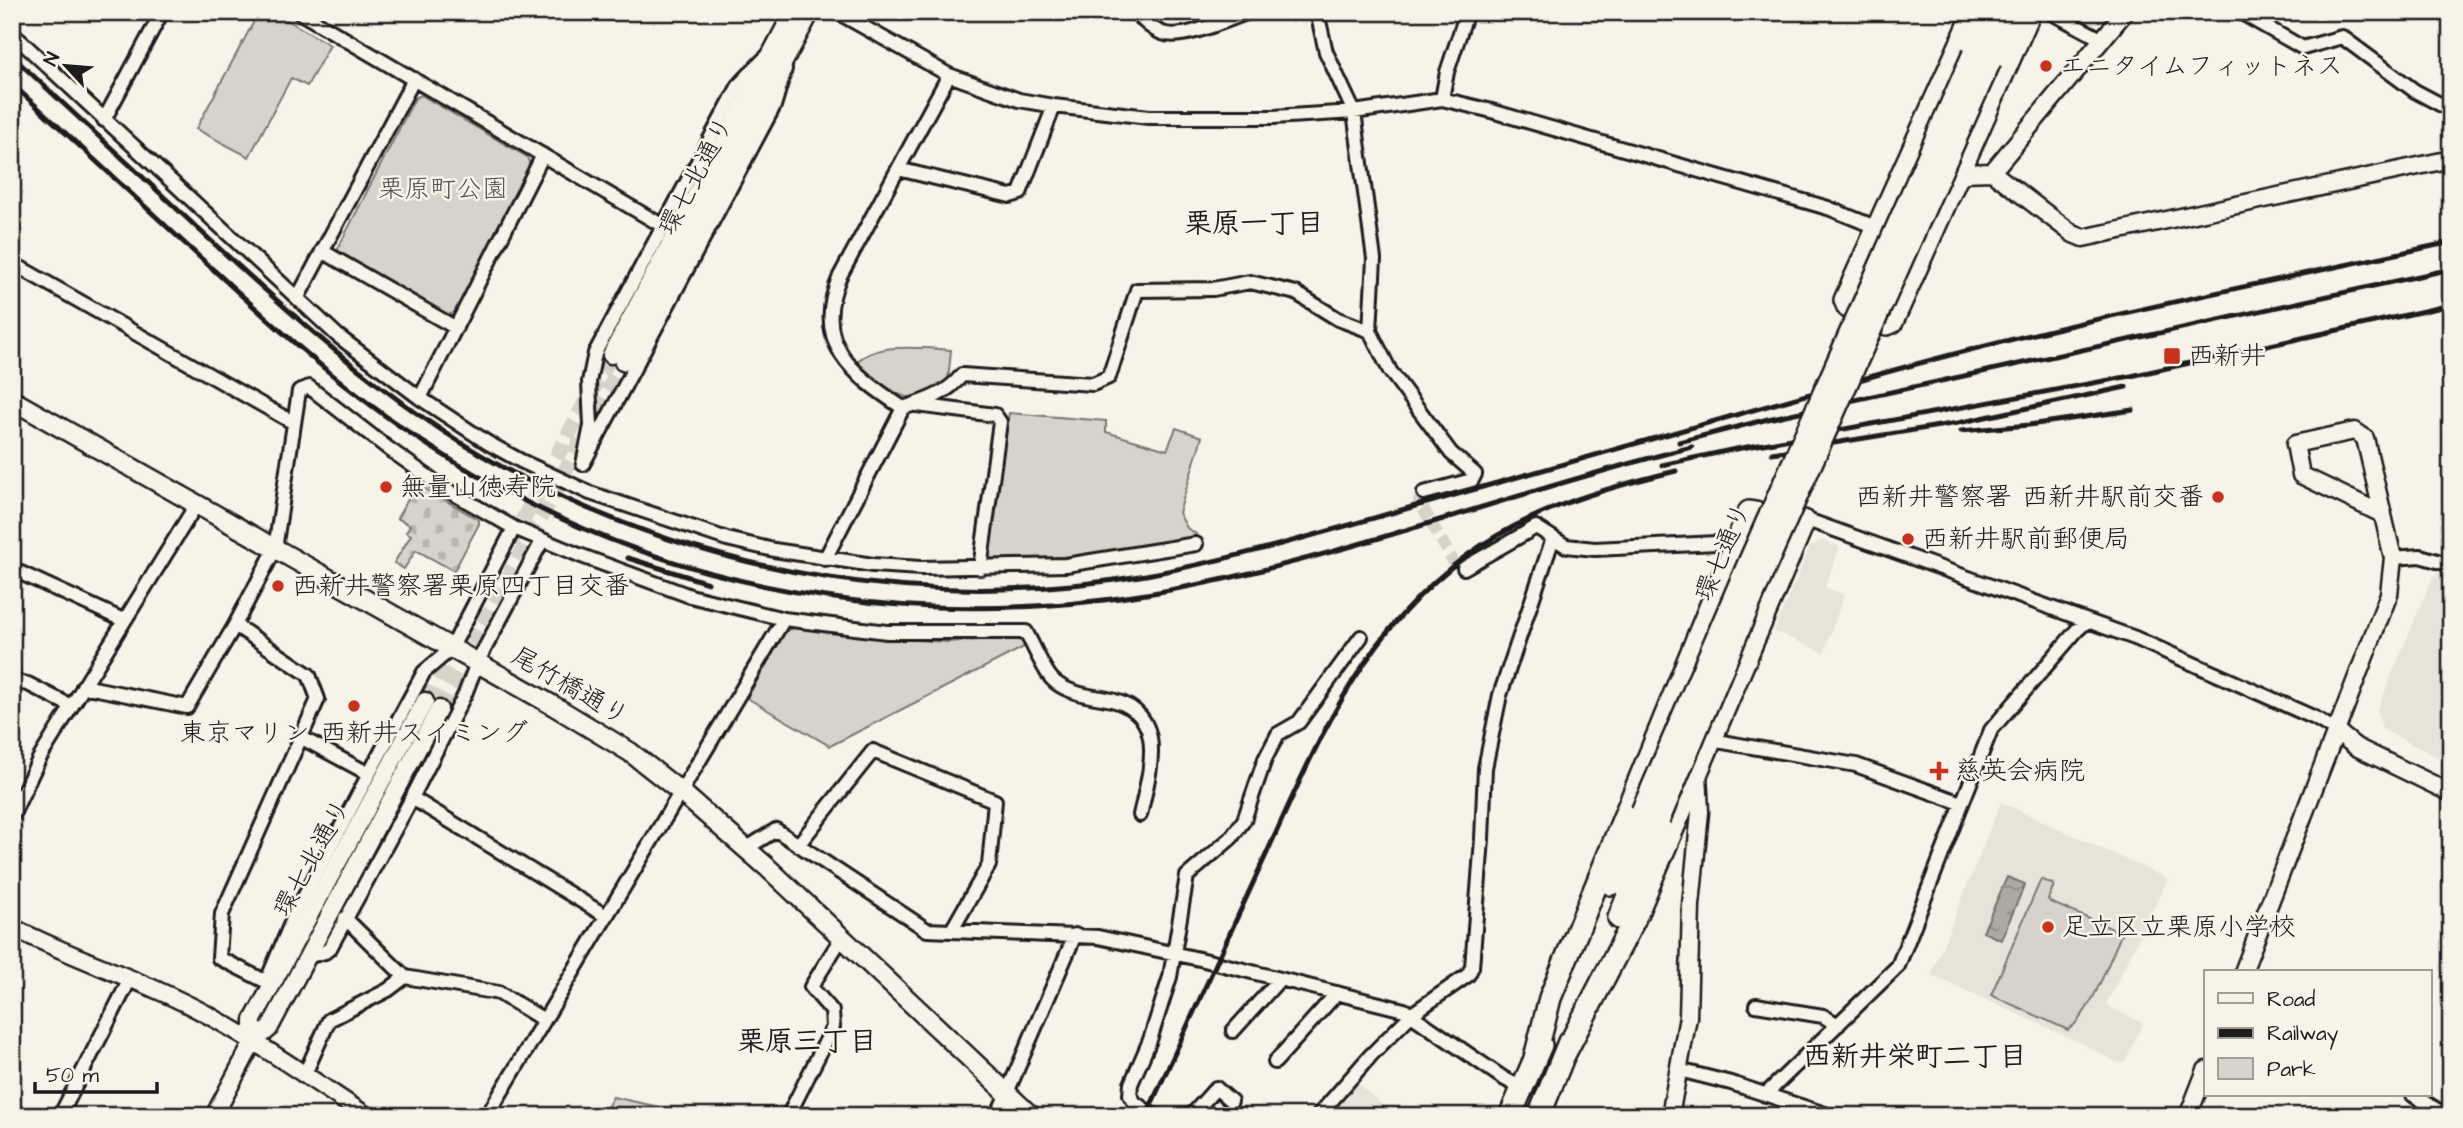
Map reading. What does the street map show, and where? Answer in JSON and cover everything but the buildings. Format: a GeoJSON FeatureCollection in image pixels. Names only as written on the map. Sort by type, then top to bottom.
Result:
{"type":"FeatureCollection","features":[{"type":"Feature","properties":{"kind":"main road"},"geometry":{"type":"LineString","coordinates":[[1975,12],[1845,300],[1846,305],[1857,311],[1891,323],[1957,177],[1963,173],[1963,164],[2030,12]]}},
{"type":"Feature","properties":{"kind":"main road","name":"環七通り"},"geometry":{"type":"LineString","coordinates":[[1510,1116],[1770,556],[1982,57],[1992,12]]}},
{"type":"Feature","properties":{"kind":"main road","name":"環七通り"},"geometry":{"type":"LineString","coordinates":[[1982,57],[2012,12]]}},
{"type":"Feature","properties":{"kind":"main road","name":"尾竹橋通り"},"geometry":{"type":"LineString","coordinates":[[12,400],[596,730],[630,752],[747,848],[1031,1116]]}},
{"type":"Feature","properties":{"kind":"main road"},"geometry":{"type":"LineString","coordinates":[[1535,1058],[1550,998],[1749,512],[1804,521],[1634,920],[1564,1055]]}},
{"type":"Feature","properties":{"kind":"main road","name":"環七通り"},"geometry":{"type":"LineString","coordinates":[[1546,1113],[1564,1055],[1651,816]]}},
{"type":"Feature","properties":{"kind":"street"},"geometry":{"type":"LineString","coordinates":[[104,120],[162,12]]}},
{"type":"Feature","properties":{"kind":"street"},"geometry":{"type":"LineString","coordinates":[[299,12],[663,226]]}},
{"type":"Feature","properties":{"kind":"street","name":"環七北通り"},"geometry":{"type":"LineString","coordinates":[[780,54],[793,12]]}},
{"type":"Feature","properties":{"kind":"street","name":"環七北通り"},"geometry":{"type":"LineString","coordinates":[[617,358],[780,54],[811,12]]}},
{"type":"Feature","properties":{"kind":"street"},"geometry":{"type":"LineString","coordinates":[[837,12],[949,75],[1019,100],[1149,117],[1273,117],[1354,112],[1442,99],[1828,208],[1926,248]]}},
{"type":"Feature","properties":{"kind":"street"},"geometry":{"type":"LineString","coordinates":[[1135,12],[1151,27],[1172,35],[1207,27],[1249,12]]}},
{"type":"Feature","properties":{"kind":"street"},"geometry":{"type":"LineString","coordinates":[[1317,12],[1326,52],[1354,112],[1374,259],[1370,331],[1396,379],[1451,453],[1475,474],[1472,480],[1424,493]]}},
{"type":"Feature","properties":{"kind":"street"},"geometry":{"type":"LineString","coordinates":[[1442,99],[1447,72],[1466,12]]}},
{"type":"Feature","properties":{"kind":"street"},"geometry":{"type":"LineString","coordinates":[[2050,12],[2103,40]]}},
{"type":"Feature","properties":{"kind":"street"},"geometry":{"type":"LineString","coordinates":[[1992,172],[2125,12]]}},
{"type":"Feature","properties":{"kind":"street"},"geometry":{"type":"LineString","coordinates":[[2240,12],[2303,48],[2342,37],[2415,91],[2451,110]]}},
{"type":"Feature","properties":{"kind":"street"},"geometry":{"type":"LineString","coordinates":[[12,33],[338,336],[420,398],[488,443],[572,485],[618,504],[727,539],[825,559],[873,565],[921,568],[1066,565],[1196,544]]}},
{"type":"Feature","properties":{"kind":"street"},"geometry":{"type":"LineString","coordinates":[[583,464],[591,426],[589,382],[594,353],[739,85],[780,54]]}},
{"type":"Feature","properties":{"kind":"street"},"geometry":{"type":"LineString","coordinates":[[572,485],[774,106],[780,54]]}},
{"type":"Feature","properties":{"kind":"street"},"geometry":{"type":"LineString","coordinates":[[949,75],[841,276],[831,302],[830,316],[834,342],[849,367],[862,379],[908,406],[995,415],[1000,422],[980,568]]}},
{"type":"Feature","properties":{"kind":"street"},"geometry":{"type":"LineString","coordinates":[[298,297],[414,79]]}},
{"type":"Feature","properties":{"kind":"street"},"geometry":{"type":"LineString","coordinates":[[898,169],[1010,196],[1020,193],[1054,106]]}},
{"type":"Feature","properties":{"kind":"street"},"geometry":{"type":"LineString","coordinates":[[420,398],[543,155]]}},
{"type":"Feature","properties":{"kind":"street"},"geometry":{"type":"LineString","coordinates":[[1963,173],[1992,172],[2073,234],[2083,238],[2451,159]]}},
{"type":"Feature","properties":{"kind":"street"},"geometry":{"type":"LineString","coordinates":[[322,251],[456,328]]}},
{"type":"Feature","properties":{"kind":"street"},"geometry":{"type":"LineString","coordinates":[[12,263],[295,423]]}},
{"type":"Feature","properties":{"kind":"street"},"geometry":{"type":"LineString","coordinates":[[825,559],[908,406],[945,391],[961,375],[1093,384],[1109,377],[1138,290],[1213,289],[1250,282],[1296,293],[1338,319],[1370,331]]}},
{"type":"Feature","properties":{"kind":"street"},"geometry":{"type":"LineString","coordinates":[[83,686],[187,707],[275,549],[299,391],[309,387],[444,488],[514,528],[690,596],[785,619],[887,632],[1026,632],[1052,679],[1070,690],[1117,700],[1135,711],[1147,725],[1152,746],[1150,770],[1140,815]]}},
{"type":"Feature","properties":{"kind":"street"},"geometry":{"type":"LineString","coordinates":[[2244,970],[2389,594],[2393,558],[2365,438],[2361,434],[2350,432],[2295,444],[2301,474],[2382,514]]}},
{"type":"Feature","properties":{"kind":"street"},"geometry":{"type":"LineString","coordinates":[[12,816],[39,759],[196,505]]}},
{"type":"Feature","properties":{"kind":"street"},"geometry":{"type":"LineString","coordinates":[[1804,521],[2135,638],[2315,718],[2356,747],[2451,793]]}},
{"type":"Feature","properties":{"kind":"street"},"geometry":{"type":"LineString","coordinates":[[1464,568],[1536,527],[1566,546],[1595,549],[1737,542]]}},
{"type":"Feature","properties":{"kind":"street"},"geometry":{"type":"LineString","coordinates":[[235,625],[309,675],[318,699],[222,914],[219,958],[267,987],[294,916],[369,774],[424,673],[452,649],[514,528]]}},
{"type":"Feature","properties":{"kind":"street"},"geometry":{"type":"LineString","coordinates":[[1318,1116],[1371,1055],[1412,1014],[1468,975],[1472,967],[1485,768],[1500,695],[1553,538]]}},
{"type":"Feature","properties":{"kind":"street"},"geometry":{"type":"LineString","coordinates":[[306,957],[330,948],[412,797],[465,694],[477,663],[542,541]]}},
{"type":"Feature","properties":{"kind":"street"},"geometry":{"type":"LineString","coordinates":[[2393,558],[2420,556],[2451,565]]}},
{"type":"Feature","properties":{"kind":"street"},"geometry":{"type":"LineString","coordinates":[[12,569],[123,620]]}},
{"type":"Feature","properties":{"kind":"street"},"geometry":{"type":"LineString","coordinates":[[486,1116],[785,619]]}},
{"type":"Feature","properties":{"kind":"street"},"geometry":{"type":"LineString","coordinates":[[1765,1095],[1898,966],[1991,730],[2087,621]]}},
{"type":"Feature","properties":{"kind":"street"},"geometry":{"type":"LineString","coordinates":[[1154,1116],[1135,1102],[1130,1095],[1131,1084],[1150,1040],[1174,954],[1187,876],[1231,838],[1244,820],[1265,759],[1278,734],[1299,722],[1361,637]]}},
{"type":"Feature","properties":{"kind":"street"},"geometry":{"type":"LineString","coordinates":[[12,681],[28,684],[71,706]]}},
{"type":"Feature","properties":{"kind":"street","name":"環七北通り"},"geometry":{"type":"LineString","coordinates":[[215,1116],[253,1042],[269,1029],[432,705],[267,987],[253,1020],[253,1042]]}},
{"type":"Feature","properties":{"kind":"street"},"geometry":{"type":"LineString","coordinates":[[302,738],[369,774]]}},
{"type":"Feature","properties":{"kind":"street"},"geometry":{"type":"LineString","coordinates":[[1711,740],[1856,765],[1961,803]]}},
{"type":"Feature","properties":{"kind":"street"},"geometry":{"type":"LineString","coordinates":[[798,845],[873,751],[995,802],[989,865],[952,930]]}},
{"type":"Feature","properties":{"kind":"street"},"geometry":{"type":"LineString","coordinates":[[1671,1116],[1688,1017],[1690,916],[1700,811],[1698,768]]}},
{"type":"Feature","properties":{"kind":"street"},"geometry":{"type":"LineString","coordinates":[[412,797],[606,916]]}},
{"type":"Feature","properties":{"kind":"street"},"geometry":{"type":"LineString","coordinates":[[747,848],[776,830],[927,930],[1098,937],[1280,979],[1412,1014],[1503,1078],[1522,1088]]}},
{"type":"Feature","properties":{"kind":"street"},"geometry":{"type":"LineString","coordinates":[[345,918],[405,977],[499,993],[544,1020]]}},
{"type":"Feature","properties":{"kind":"street"},"geometry":{"type":"LineString","coordinates":[[12,927],[51,947],[208,1015],[368,1116]]}},
{"type":"Feature","properties":{"kind":"street"},"geometry":{"type":"LineString","coordinates":[[997,1116],[1075,935]]}},
{"type":"Feature","properties":{"kind":"street"},"geometry":{"type":"LineString","coordinates":[[788,1116],[833,1027],[832,1011],[811,987],[842,937]]}},
{"type":"Feature","properties":{"kind":"street"},"geometry":{"type":"LineString","coordinates":[[304,1076],[329,1020],[388,990],[405,977]]}},
{"type":"Feature","properties":{"kind":"street"},"geometry":{"type":"LineString","coordinates":[[60,1116],[130,979]]}},
{"type":"Feature","properties":{"kind":"street"},"geometry":{"type":"LineString","coordinates":[[1234,1031],[1280,979]]}},
{"type":"Feature","properties":{"kind":"street"},"geometry":{"type":"LineString","coordinates":[[1275,1062],[1337,993]]}},
{"type":"Feature","properties":{"kind":"street"},"geometry":{"type":"LineString","coordinates":[[1756,1005],[1823,1016],[1838,1025]]}},
{"type":"Feature","properties":{"kind":"street"},"geometry":{"type":"LineString","coordinates":[[1679,1070],[1831,1116]]}},
{"type":"Feature","properties":{"kind":"street"},"geometry":{"type":"LineString","coordinates":[[2188,1116],[2204,1075]]}},
{"type":"Feature","properties":{"kind":"street"},"geometry":{"type":"LineString","coordinates":[[1191,1116],[1216,1088],[1231,1101]]}},
{"type":"Feature","properties":{"kind":"street"},"geometry":{"type":"LineString","coordinates":[[2415,1096],[2447,1116]]}},
{"type":"Feature","properties":{"kind":"shaded area"},"geometry":{"type":"Polygon","coordinates":[[[1822,540],[1840,547],[1825,587],[1844,595],[1824,653],[1774,631],[1810,547],[1822,540]]]}},
{"type":"Feature","properties":{"kind":"shaded area"},"geometry":{"type":"Polygon","coordinates":[[[2440,572],[2451,575],[2451,764],[2382,729],[2377,710],[2433,576],[2440,572]]]}},
{"type":"Feature","properties":{"kind":"shaded area","name":"足立区立栗原小学校"},"geometry":{"type":"Polygon","coordinates":[[[2001,802],[2168,879],[2106,1005],[2143,1023],[2125,1062],[2118,1063],[2081,1043],[1931,975],[2001,802]]]}},
{"type":"Feature","properties":{"kind":"shaded area"},"geometry":{"type":"Polygon","coordinates":[[[1357,1083],[1395,1116],[1329,1116],[1357,1083]]]}},
{"type":"Feature","properties":{"kind":"green space"},"geometry":{"type":"Polygon","coordinates":[[[259,12],[273,12],[330,45],[307,86],[291,78],[249,157],[196,129],[259,12]]]}},
{"type":"Feature","properties":{"kind":"green space","name":"栗原町公園"},"geometry":{"type":"Polygon","coordinates":[[[421,95],[527,157],[530,164],[455,313],[446,315],[340,256],[338,248],[415,98],[421,95]]]}},
{"type":"Feature","properties":{"kind":"green space"},"geometry":{"type":"Polygon","coordinates":[[[880,350],[951,350],[948,381],[912,397],[891,390],[856,362],[880,350]]]}},
{"type":"Feature","properties":{"kind":"green space"},"geometry":{"type":"Polygon","coordinates":[[[1009,413],[1106,421],[1106,432],[1167,450],[1176,428],[1202,437],[1179,513],[1187,528],[1196,534],[1195,539],[1054,558],[991,559],[988,555],[1009,413]]]}},
{"type":"Feature","properties":{"kind":"green space"},"geometry":{"type":"Polygon","coordinates":[[[417,484],[479,520],[454,571],[416,550],[404,569],[394,563],[411,535],[406,532],[410,525],[397,518],[417,484]]]}},
{"type":"Feature","properties":{"kind":"green space"},"geometry":{"type":"Polygon","coordinates":[[[797,627],[866,637],[946,642],[1014,638],[1022,642],[1024,647],[830,746],[747,698],[786,631],[797,627]]]}},
{"type":"Feature","properties":{"kind":"green space"},"geometry":{"type":"Polygon","coordinates":[[[2041,879],[2054,885],[2048,899],[2050,902],[2122,933],[2092,999],[2077,1022],[2068,1030],[1991,995],[2041,879]]]}},
{"type":"Feature","properties":{"kind":"green space"},"geometry":{"type":"Polygon","coordinates":[[[613,1097],[659,1107],[662,1111],[660,1116],[602,1116],[613,1097]]]}},
{"type":"Feature","properties":{"kind":"water"},"geometry":{"type":"Polygon","coordinates":[[[2007,877],[2025,884],[2001,940],[1983,932],[2007,877]]]}},
{"type":"Feature","properties":{"kind":"tunnel"},"geometry":{"type":"LineString","coordinates":[[511,542],[611,355]]}},
{"type":"Feature","properties":{"kind":"tunnel"},"geometry":{"type":"LineString","coordinates":[[439,709],[623,362]]}},
{"type":"Feature","properties":{"kind":"tunnel"},"geometry":{"type":"LineString","coordinates":[[1424,493],[1419,501],[1457,568],[1464,568]]}},
{"type":"Feature","properties":{"kind":"tunnel"},"geometry":{"type":"LineString","coordinates":[[425,701],[457,642]]}},
{"type":"Feature","properties":{"kind":"railway"},"geometry":{"type":"LineString","coordinates":[[12,56],[320,338],[398,400],[481,455],[598,513],[673,541],[750,562],[828,578],[907,587],[987,589],[1066,586],[1146,575],[1218,560],[1939,358],[2158,306],[2451,242]]}},
{"type":"Feature","properties":{"kind":"railway"},"geometry":{"type":"LineString","coordinates":[[12,84],[273,324],[391,420],[481,478],[575,525],[671,561],[771,587],[872,603],[976,608],[1081,603],[1186,587],[1314,557],[1692,447]]}},
{"type":"Feature","properties":{"kind":"railway"},"geometry":{"type":"LineString","coordinates":[[1679,442],[1768,419],[2451,269]]}},
{"type":"Feature","properties":{"kind":"railway"},"geometry":{"type":"LineString","coordinates":[[1662,465],[2131,376],[2451,305]]}},
{"type":"Feature","properties":{"kind":"railway"},"geometry":{"type":"LineString","coordinates":[[1772,453],[1958,423],[2126,387]]}},
{"type":"Feature","properties":{"kind":"railway"},"geometry":{"type":"LineString","coordinates":[[1961,431],[2029,425],[2133,410]]}},
{"type":"Feature","properties":{"kind":"railway"},"geometry":{"type":"LineString","coordinates":[[1146,1116],[1320,740],[1367,659],[1396,622],[1428,587],[1466,556],[1515,526],[1566,503],[1620,485],[1676,471]]}},
{"type":"Feature","properties":{"kind":"railway"},"geometry":{"type":"LineString","coordinates":[[628,558],[708,583]]}},
{"type":"Feature","properties":{"kind":"place","name":"エニタイムフィットネス"},"geometry":{"type":"Point","coordinates":[2046,66]}},
{"type":"Feature","properties":{"kind":"place","name":"西新井"},"geometry":{"type":"Point","coordinates":[2172,356]}},
{"type":"Feature","properties":{"kind":"place","name":"無量山徳寿院"},"geometry":{"type":"Point","coordinates":[386,487]}},
{"type":"Feature","properties":{"kind":"place","name":"西新井警察署 西新井駅前交番"},"geometry":{"type":"Point","coordinates":[2218,497]}},
{"type":"Feature","properties":{"kind":"place","name":"西新井駅前郵便局"},"geometry":{"type":"Point","coordinates":[1908,539]}},
{"type":"Feature","properties":{"kind":"place","name":"西新井警察署栗原四丁目交番"},"geometry":{"type":"Point","coordinates":[278,586]}},
{"type":"Feature","properties":{"kind":"place","name":"東京マリン 西新井スイミング"},"geometry":{"type":"Point","coordinates":[354,706]}},
{"type":"Feature","properties":{"kind":"place","name":"慈英会病院"},"geometry":{"type":"Point","coordinates":[1939,771]}},
{"type":"Feature","properties":{"kind":"place","name":"足立区立栗原小学校"},"geometry":{"type":"Point","coordinates":[2048,927]}},
{"type":"Feature","properties":{"kind":"district","name":"栗原一丁目"},"geometry":{"type":"Point","coordinates":[1254,223]}},
{"type":"Feature","properties":{"kind":"district","name":"栗原三丁目"},"geometry":{"type":"Point","coordinates":[807,1041]}},
{"type":"Feature","properties":{"kind":"district","name":"西新井栄町二丁目"},"geometry":{"type":"Point","coordinates":[1915,1056]}}]}
